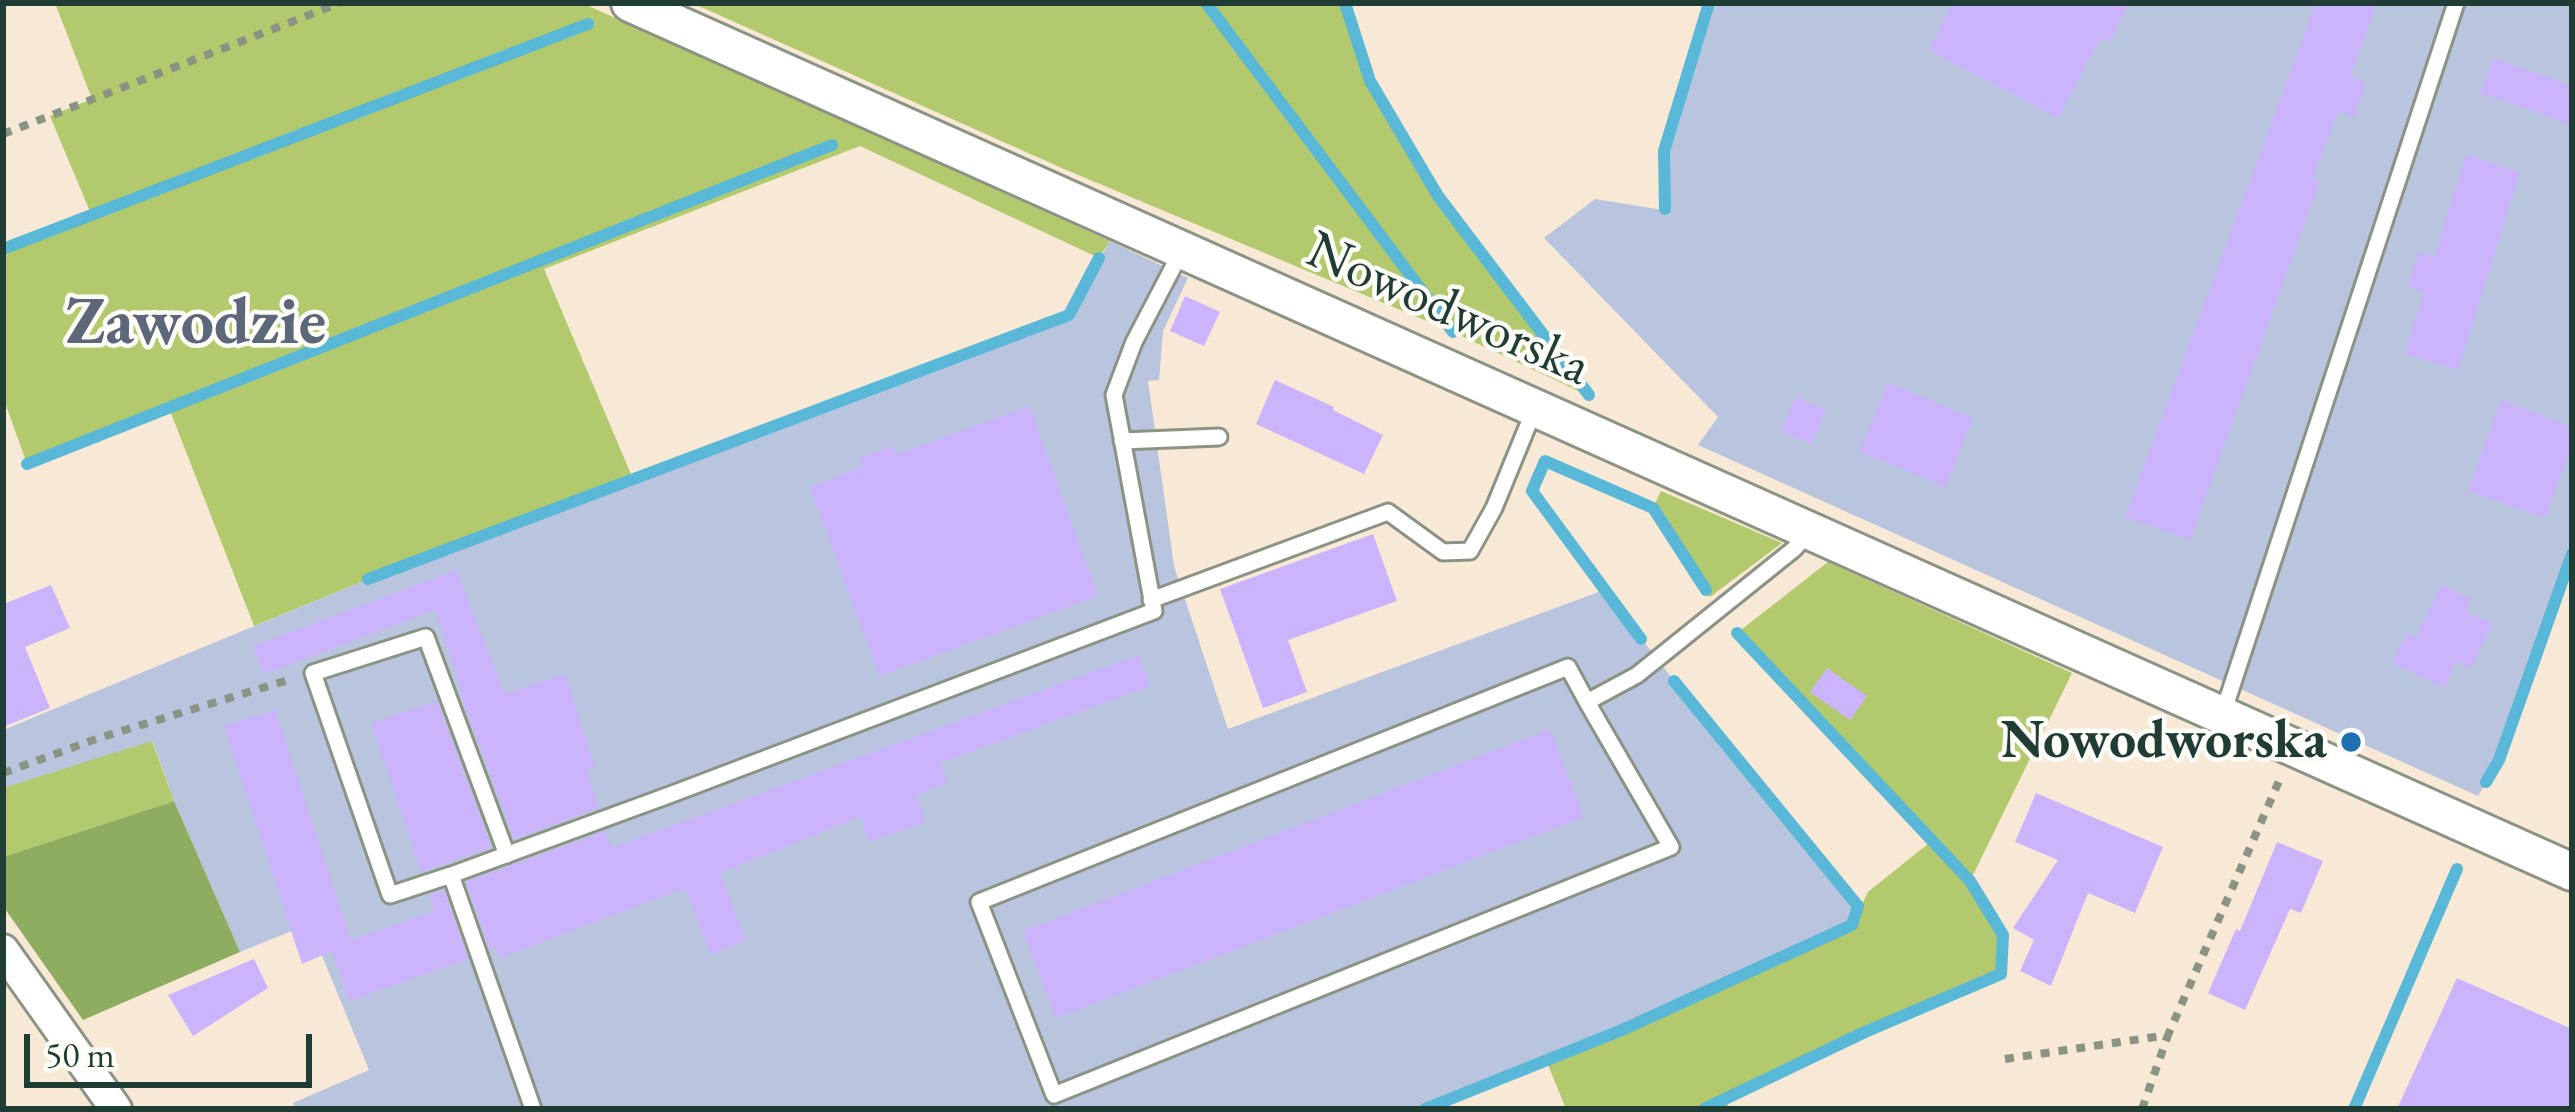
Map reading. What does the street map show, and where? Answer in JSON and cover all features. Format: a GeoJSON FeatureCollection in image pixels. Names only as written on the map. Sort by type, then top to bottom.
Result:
{"type":"FeatureCollection","features":[{"type":"Feature","properties":{"kind":"street","name":"Nowodworska"},"geometry":{"type":"LineString","coordinates":[[630,3],[2572,872]]}},
{"type":"Feature","properties":{"kind":"street"},"geometry":{"type":"LineString","coordinates":[[8,969],[116,1109]]}},
{"type":"Feature","properties":{"kind":"lane"},"geometry":{"type":"LineString","coordinates":[[2222,716],[2456,3]]}},
{"type":"Feature","properties":{"kind":"lane"},"geometry":{"type":"LineString","coordinates":[[506,855],[426,637],[313,673],[390,896],[506,855],[1154,611],[1114,395],[1134,342],[1183,249]]}},
{"type":"Feature","properties":{"kind":"lane"},"geometry":{"type":"LineString","coordinates":[[1151,600],[1388,512],[1443,552],[1469,551],[1494,508],[1534,408]]}},
{"type":"Feature","properties":{"kind":"lane"},"geometry":{"type":"LineString","coordinates":[[1122,441],[1219,437]]}},
{"type":"Feature","properties":{"kind":"lane"},"geometry":{"type":"LineString","coordinates":[[1587,702],[1637,675],[1809,532]]}},
{"type":"Feature","properties":{"kind":"lane"},"geometry":{"type":"LineString","coordinates":[[1568,668],[1587,702],[1671,847],[1054,1095],[979,902],[1568,668]]}},
{"type":"Feature","properties":{"kind":"lane"},"geometry":{"type":"LineString","coordinates":[[451,875],[533,1109]]}},
{"type":"Feature","properties":{"kind":"path"},"geometry":{"type":"LineString","coordinates":[[3,134],[340,3]]}},
{"type":"Feature","properties":{"kind":"path"},"geometry":{"type":"LineString","coordinates":[[3,773],[99,738],[313,673]]}},
{"type":"Feature","properties":{"kind":"path"},"geometry":{"type":"LineString","coordinates":[[2142,1109],[2168,1035],[2294,748]]}},
{"type":"Feature","properties":{"kind":"path"},"geometry":{"type":"LineString","coordinates":[[2005,1059],[2168,1035]]}},
{"type":"Feature","properties":{"kind":"shaded area"},"geometry":{"type":"Polygon","coordinates":[[[1711,3],[2572,3],[2572,554],[2499,760],[2478,796],[1698,445],[1718,417],[1544,238],[1595,199],[1669,211],[1667,151],[1711,3]]]}},
{"type":"Feature","properties":{"kind":"shaded area"},"geometry":{"type":"Polygon","coordinates":[[[1110,241],[1188,278],[1163,331],[1159,380],[1148,381],[1174,566],[1228,729],[1604,590],[1858,906],[1852,925],[1622,1030],[1425,1109],[296,1109],[293,1103],[369,1070],[309,924],[240,952],[153,742],[3,788],[3,730],[368,579],[1069,315],[1110,241]]]}},
{"type":"Feature","properties":{"kind":"green space"},"geometry":{"type":"Polygon","coordinates":[[[55,3],[582,3],[1110,241],[1099,258],[860,146],[544,269],[633,479],[254,626],[169,408],[27,464],[3,397],[3,249],[91,214],[50,116],[92,99],[55,3]]]}},
{"type":"Feature","properties":{"kind":"green space"},"geometry":{"type":"Polygon","coordinates":[[[692,3],[1342,3],[1369,88],[1439,202],[1585,394],[1453,332],[1064,169],[692,3]]]}},
{"type":"Feature","properties":{"kind":"green space"},"geometry":{"type":"Polygon","coordinates":[[[1661,491],[1782,543],[1710,597],[1653,508],[1661,491]]]}},
{"type":"Feature","properties":{"kind":"green space"},"geometry":{"type":"Polygon","coordinates":[[[1828,562],[2072,673],[1970,881],[2003,935],[2001,974],[1725,1099],[1730,1109],[1566,1109],[1546,1060],[1852,925],[1868,892],[1934,839],[1737,633],[1828,562]]]}},
{"type":"Feature","properties":{"kind":"green space"},"geometry":{"type":"Polygon","coordinates":[[[152,741],[174,801],[3,857],[3,788],[152,741]]]}},
{"type":"Feature","properties":{"kind":"green space"},"geometry":{"type":"Polygon","coordinates":[[[174,801],[240,952],[83,1020],[3,906],[3,857],[174,801]]]}},
{"type":"Feature","properties":{"kind":"building"},"geometry":{"type":"Polygon","coordinates":[[[1953,3],[2129,3],[2109,42],[2101,38],[2058,118],[1929,50],[1953,3]]]}},
{"type":"Feature","properties":{"kind":"building"},"geometry":{"type":"Polygon","coordinates":[[[2316,3],[2377,3],[2350,77],[2366,83],[2354,117],[2338,111],[2313,178],[2320,181],[2190,540],[2125,517],[2316,3]]]}},
{"type":"Feature","properties":{"kind":"building"},"geometry":{"type":"Polygon","coordinates":[[[2493,58],[2572,86],[2572,125],[2480,93],[2493,58]]]}},
{"type":"Feature","properties":{"kind":"building"},"geometry":{"type":"Polygon","coordinates":[[[2466,155],[2520,172],[2458,370],[2404,354],[2424,292],[2408,286],[2419,252],[2434,257],[2466,155]]]}},
{"type":"Feature","properties":{"kind":"building"},"geometry":{"type":"Polygon","coordinates":[[[1185,296],[1220,312],[1204,346],[1170,331],[1185,296]]]}},
{"type":"Feature","properties":{"kind":"building"},"geometry":{"type":"Polygon","coordinates":[[[1275,380],[1383,435],[1364,474],[1256,424],[1275,380]]]}},
{"type":"Feature","properties":{"kind":"building"},"geometry":{"type":"Polygon","coordinates":[[[1888,383],[1973,418],[1945,487],[1859,451],[1888,383]]]}},
{"type":"Feature","properties":{"kind":"building"},"geometry":{"type":"Polygon","coordinates":[[[1796,397],[1826,410],[1811,444],[1781,431],[1796,397]]]}},
{"type":"Feature","properties":{"kind":"building"},"geometry":{"type":"Polygon","coordinates":[[[2501,400],[2572,427],[2572,445],[2545,518],[2468,491],[2501,400]]]}},
{"type":"Feature","properties":{"kind":"building"},"geometry":{"type":"Polygon","coordinates":[[[1029,406],[1098,596],[879,676],[810,487],[862,467],[858,458],[894,446],[897,454],[1029,406]]]}},
{"type":"Feature","properties":{"kind":"building"},"geometry":{"type":"Polygon","coordinates":[[[1373,534],[1397,601],[1288,640],[1307,692],[1263,708],[1220,589],[1373,534]]]}},
{"type":"Feature","properties":{"kind":"building"},"geometry":{"type":"Polygon","coordinates":[[[456,570],[505,694],[565,674],[595,768],[587,770],[599,808],[514,839],[435,610],[264,674],[253,646],[456,570]]]}},
{"type":"Feature","properties":{"kind":"building"},"geometry":{"type":"Polygon","coordinates":[[[51,585],[70,628],[25,647],[50,708],[3,727],[3,596],[6,603],[51,585]]]}},
{"type":"Feature","properties":{"kind":"building"},"geometry":{"type":"Polygon","coordinates":[[[2441,585],[2471,599],[2466,612],[2492,623],[2471,668],[2456,661],[2444,687],[2392,663],[2406,633],[2416,638],[2441,585]]]}},
{"type":"Feature","properties":{"kind":"building"},"geometry":{"type":"Polygon","coordinates":[[[1138,655],[1150,686],[940,763],[948,782],[916,796],[926,822],[869,842],[860,817],[720,873],[746,940],[711,955],[685,888],[500,958],[496,948],[490,951],[466,882],[606,831],[611,848],[1138,655]]]}},
{"type":"Feature","properties":{"kind":"building"},"geometry":{"type":"Polygon","coordinates":[[[1827,668],[1867,696],[1850,720],[1810,692],[1827,668]]]}},
{"type":"Feature","properties":{"kind":"building"},"geometry":{"type":"Polygon","coordinates":[[[437,701],[491,847],[421,872],[371,723],[437,701]]]}},
{"type":"Feature","properties":{"kind":"building"},"geometry":{"type":"Polygon","coordinates":[[[275,710],[351,940],[434,911],[429,895],[444,890],[468,959],[349,1001],[332,951],[302,964],[224,726],[275,710]]]}},
{"type":"Feature","properties":{"kind":"building"},"geometry":{"type":"Polygon","coordinates":[[[1550,729],[1584,817],[1056,1018],[1023,931],[1550,729]]]}},
{"type":"Feature","properties":{"kind":"building"},"geometry":{"type":"Polygon","coordinates":[[[2036,793],[2163,847],[2135,913],[2088,893],[2051,986],[2020,971],[2034,940],[2013,928],[2058,860],[2015,842],[2036,793]]]}},
{"type":"Feature","properties":{"kind":"building"},"geometry":{"type":"Polygon","coordinates":[[[2277,842],[2323,861],[2301,913],[2290,909],[2245,1010],[2208,993],[2277,842]]]}},
{"type":"Feature","properties":{"kind":"building"},"geometry":{"type":"Polygon","coordinates":[[[254,959],[268,988],[193,1036],[168,995],[254,959]]]}},
{"type":"Feature","properties":{"kind":"building"},"geometry":{"type":"Polygon","coordinates":[[[2457,978],[2572,1029],[2572,1109],[2397,1109],[2457,978]]]}},
{"type":"Feature","properties":{"kind":"waterway"},"geometry":{"type":"LineString","coordinates":[[1206,3],[1453,332]]}},
{"type":"Feature","properties":{"kind":"waterway"},"geometry":{"type":"LineString","coordinates":[[1345,3],[1370,81],[1438,196],[1589,395]]}},
{"type":"Feature","properties":{"kind":"waterway"},"geometry":{"type":"LineString","coordinates":[[1665,209],[1664,151],[1709,3]]}},
{"type":"Feature","properties":{"kind":"waterway"},"geometry":{"type":"LineString","coordinates":[[3,249],[588,24]]}},
{"type":"Feature","properties":{"kind":"waterway"},"geometry":{"type":"LineString","coordinates":[[27,464],[832,145]]}},
{"type":"Feature","properties":{"kind":"waterway"},"geometry":{"type":"LineString","coordinates":[[368,579],[1069,315],[1099,258]]}},
{"type":"Feature","properties":{"kind":"waterway"},"geometry":{"type":"LineString","coordinates":[[1641,639],[1532,491],[1545,461],[1653,508],[1706,590]]}},
{"type":"Feature","properties":{"kind":"waterway"},"geometry":{"type":"LineString","coordinates":[[2486,782],[2499,760],[2572,554]]}},
{"type":"Feature","properties":{"kind":"waterway"},"geometry":{"type":"LineString","coordinates":[[1704,1109],[2001,974],[2003,935],[1970,881],[1737,633]]}},
{"type":"Feature","properties":{"kind":"waterway"},"geometry":{"type":"LineString","coordinates":[[1425,1109],[1622,1030],[1852,925],[1858,906],[1674,681]]}},
{"type":"Feature","properties":{"kind":"waterway"},"geometry":{"type":"LineString","coordinates":[[2354,1109],[2457,869]]}},
{"type":"Feature","properties":{"kind":"place","name":"Nowodworska"},"geometry":{"type":"Point","coordinates":[2351,742]}},
{"type":"Feature","properties":{"kind":"district","name":"Zawodzie"},"geometry":{"type":"Point","coordinates":[196,325]}}]}
